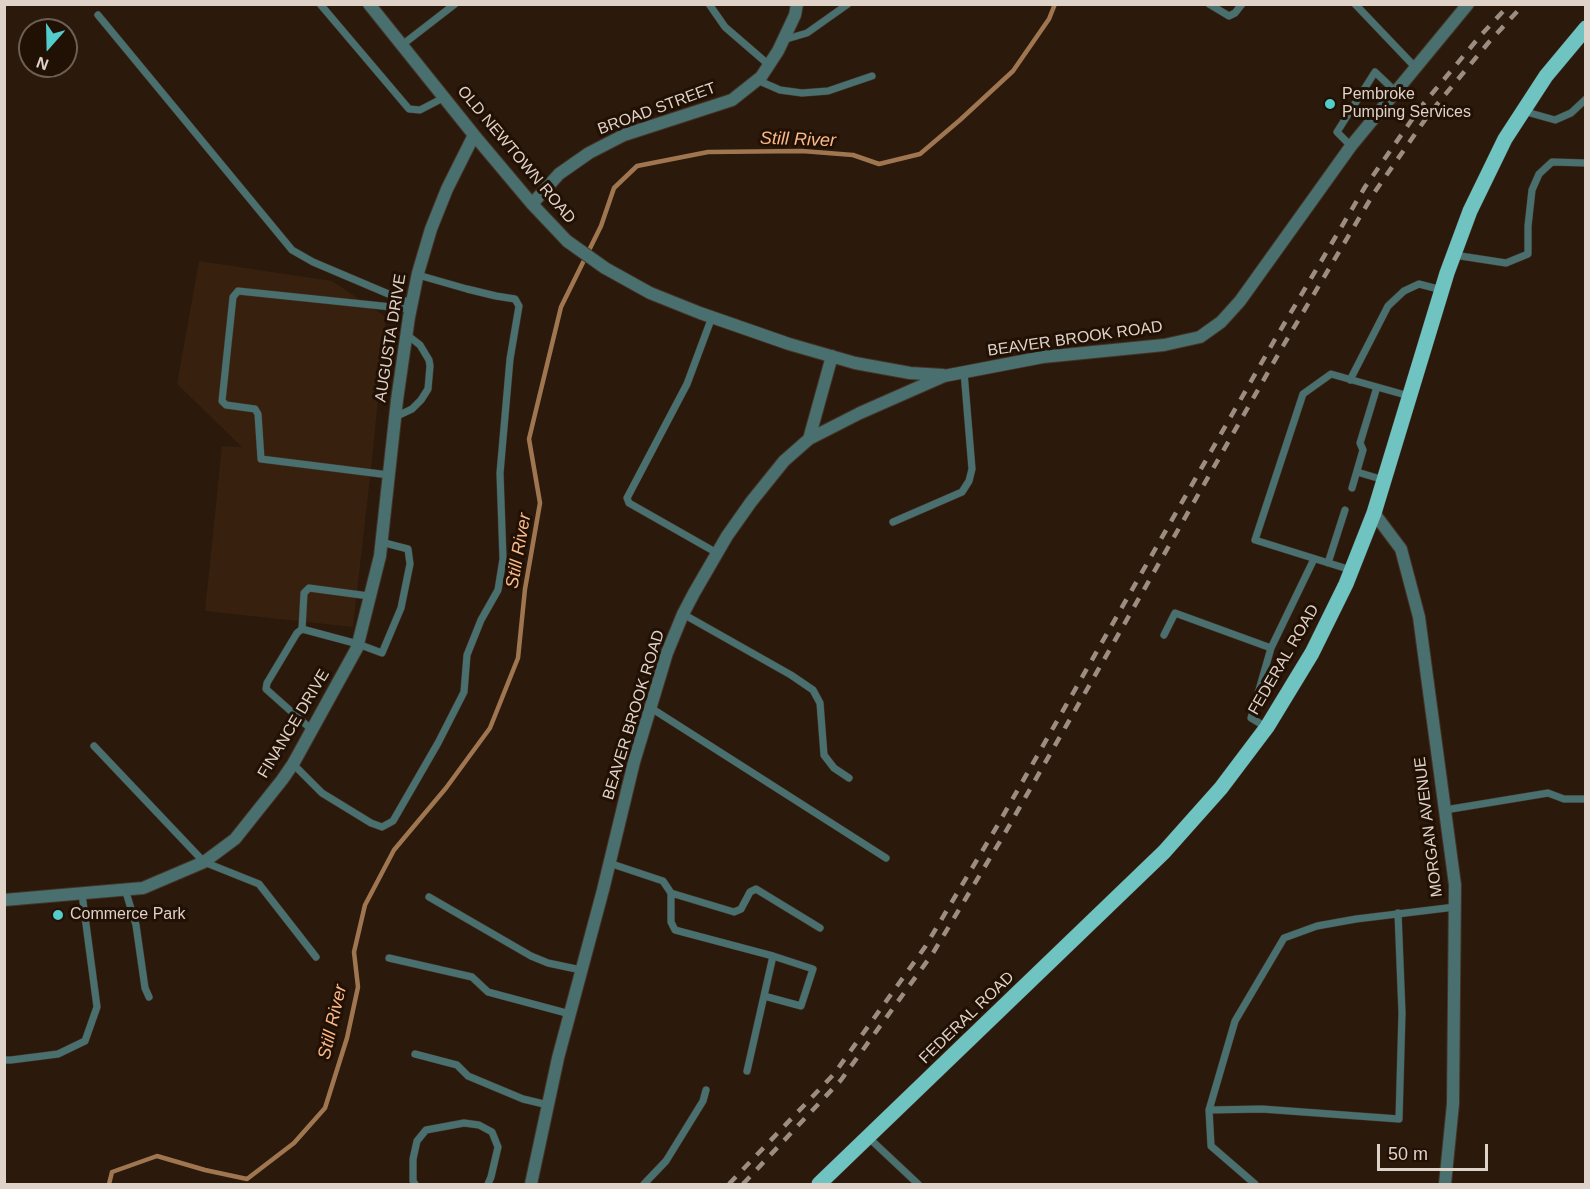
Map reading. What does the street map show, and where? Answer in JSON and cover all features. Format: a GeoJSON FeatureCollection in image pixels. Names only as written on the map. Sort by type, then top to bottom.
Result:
{"type":"FeatureCollection","features":[{"type":"Feature","properties":{"kind":"main road","name":"FEDERAL ROAD"},"geometry":{"type":"LineString","coordinates":[[819,1185],[1164,852],[1221,788],[1267,728],[1312,653],[1351,571],[1374,513],[1442,290],[1475,201],[1505,139],[1546,76],[1586,28]]}},
{"type":"Feature","properties":{"kind":"street","name":"OLD NEWTOWN ROAD"},"geometry":{"type":"LineString","coordinates":[[369,4],[532,204],[567,241],[605,268],[650,293],[789,344],[855,363],[910,373],[944,375]]}},
{"type":"Feature","properties":{"kind":"street","name":"BROAD STREET"},"geometry":{"type":"LineString","coordinates":[[532,204],[559,174],[589,153],[624,135],[732,100],[757,80],[769,65],[795,15],[797,4]]}},
{"type":"Feature","properties":{"kind":"street","name":"BEAVER BROOK ROAD"},"geometry":{"type":"LineString","coordinates":[[531,1185],[558,1058],[634,762],[667,653],[683,614],[717,553],[733,527],[784,461],[809,439],[944,375],[1043,357],[1164,345],[1200,337],[1221,322],[1240,301],[1352,146],[1468,4]]}},
{"type":"Feature","properties":{"kind":"street","name":"AUGUSTA DRIVE"},"geometry":{"type":"LineString","coordinates":[[380,556],[395,417],[411,306],[431,228],[447,189],[474,135]]}},
{"type":"Feature","properties":{"kind":"street"},"geometry":{"type":"LineString","coordinates":[[809,439],[832,356]]}},
{"type":"Feature","properties":{"kind":"street","name":"MORGAN AVENUE"},"geometry":{"type":"LineString","coordinates":[[1374,513],[1401,549],[1419,617],[1455,885],[1453,1104],[1445,1185]]}},
{"type":"Feature","properties":{"kind":"street","name":"FINANCE DRIVE"},"geometry":{"type":"LineString","coordinates":[[4,900],[143,888],[204,862],[235,839],[293,764],[357,648],[380,556]]}},
{"type":"Feature","properties":{"kind":"lane"},"geometry":{"type":"LineString","coordinates":[[320,4],[409,109],[420,110],[445,97]]}},
{"type":"Feature","properties":{"kind":"lane"},"geometry":{"type":"LineString","coordinates":[[402,45],[455,4]]}},
{"type":"Feature","properties":{"kind":"lane"},"geometry":{"type":"LineString","coordinates":[[708,4],[725,27],[769,65]]}},
{"type":"Feature","properties":{"kind":"lane"},"geometry":{"type":"LineString","coordinates":[[783,40],[807,33],[848,4]]}},
{"type":"Feature","properties":{"kind":"lane"},"geometry":{"type":"LineString","coordinates":[[1209,4],[1229,16],[1235,13],[1242,4]]}},
{"type":"Feature","properties":{"kind":"lane"},"geometry":{"type":"LineString","coordinates":[[1355,4],[1416,68]]}},
{"type":"Feature","properties":{"kind":"lane"},"geometry":{"type":"LineString","coordinates":[[98,15],[292,250],[313,262],[411,306]]}},
{"type":"Feature","properties":{"kind":"lane"},"geometry":{"type":"LineString","coordinates":[[1352,146],[1337,132],[1375,72],[1396,92]]}},
{"type":"Feature","properties":{"kind":"lane"},"geometry":{"type":"LineString","coordinates":[[757,80],[780,90],[802,93],[828,91],[872,76]]}},
{"type":"Feature","properties":{"kind":"lane"},"geometry":{"type":"LineString","coordinates":[[1523,111],[1555,120],[1571,113],[1586,99]]}},
{"type":"Feature","properties":{"kind":"lane"},"geometry":{"type":"LineString","coordinates":[[1454,255],[1506,263],[1528,254],[1532,190],[1539,174],[1552,162],[1586,163]]}},
{"type":"Feature","properties":{"kind":"lane"},"geometry":{"type":"LineString","coordinates":[[293,764],[322,793],[371,823],[382,827],[393,821],[438,743],[464,692],[467,655],[481,620],[498,590],[503,560],[500,473],[510,359],[519,306],[515,298],[486,294],[418,275]]}},
{"type":"Feature","properties":{"kind":"lane"},"geometry":{"type":"LineString","coordinates":[[1350,380],[1388,306],[1404,291],[1419,284],[1442,290]]}},
{"type":"Feature","properties":{"kind":"lane"},"geometry":{"type":"LineString","coordinates":[[389,475],[261,459],[258,414],[255,409],[226,405],[222,401],[233,297],[238,291],[411,306]]}},
{"type":"Feature","properties":{"kind":"lane"},"geometry":{"type":"LineString","coordinates":[[712,317],[687,384],[627,498],[629,503],[717,553]]}},
{"type":"Feature","properties":{"kind":"lane"},"geometry":{"type":"LineString","coordinates":[[395,417],[412,409],[428,389],[429,360],[420,345],[406,335]]}},
{"type":"Feature","properties":{"kind":"lane"},"geometry":{"type":"LineString","coordinates":[[892,522],[962,492],[969,481],[972,469],[964,372]]}},
{"type":"Feature","properties":{"kind":"lane"},"geometry":{"type":"LineString","coordinates":[[1351,571],[1255,540],[1303,394],[1331,375],[1409,396]]}},
{"type":"Feature","properties":{"kind":"lane"},"geometry":{"type":"LineString","coordinates":[[1352,488],[1364,450],[1360,442],[1377,387]]}},
{"type":"Feature","properties":{"kind":"lane"},"geometry":{"type":"LineString","coordinates":[[1357,472],[1384,480]]}},
{"type":"Feature","properties":{"kind":"lane"},"geometry":{"type":"LineString","coordinates":[[1328,564],[1344,510]]}},
{"type":"Feature","properties":{"kind":"lane"},"geometry":{"type":"LineString","coordinates":[[302,629],[382,652],[400,608],[410,564],[408,549],[381,542]]}},
{"type":"Feature","properties":{"kind":"lane"},"geometry":{"type":"LineString","coordinates":[[1267,728],[1251,718],[1271,648],[1314,559]]}},
{"type":"Feature","properties":{"kind":"lane"},"geometry":{"type":"LineString","coordinates":[[312,730],[266,689],[267,683],[297,633],[302,629],[304,593],[309,588],[369,596]]}},
{"type":"Feature","properties":{"kind":"lane"},"geometry":{"type":"LineString","coordinates":[[1164,635],[1175,613],[1271,648]]}},
{"type":"Feature","properties":{"kind":"lane"},"geometry":{"type":"LineString","coordinates":[[683,614],[813,690],[820,703],[824,755],[834,768],[849,777]]}},
{"type":"Feature","properties":{"kind":"lane"},"geometry":{"type":"LineString","coordinates":[[651,708],[886,858]]}},
{"type":"Feature","properties":{"kind":"lane"},"geometry":{"type":"LineString","coordinates":[[94,746],[204,862],[259,884],[316,957]]}},
{"type":"Feature","properties":{"kind":"lane"},"geometry":{"type":"LineString","coordinates":[[1445,810],[1548,793],[1564,799],[1586,799]]}},
{"type":"Feature","properties":{"kind":"lane"},"geometry":{"type":"LineString","coordinates":[[609,863],[663,881],[671,893],[671,922],[675,930],[813,969],[801,1006],[764,996]]}},
{"type":"Feature","properties":{"kind":"lane"},"geometry":{"type":"LineString","coordinates":[[125,889],[136,925],[145,988],[149,997]]}},
{"type":"Feature","properties":{"kind":"lane"},"geometry":{"type":"LineString","coordinates":[[671,893],[734,912],[741,909],[750,892],[756,889],[820,928]]}},
{"type":"Feature","properties":{"kind":"lane"},"geometry":{"type":"LineString","coordinates":[[4,1060],[58,1054],[85,1041],[97,1007],[82,894]]}},
{"type":"Feature","properties":{"kind":"lane"},"geometry":{"type":"LineString","coordinates":[[429,897],[531,956],[549,963],[581,970]]}},
{"type":"Feature","properties":{"kind":"lane"},"geometry":{"type":"LineString","coordinates":[[1255,1185],[1211,1146],[1209,1110],[1234,1021],[1284,938],[1317,926],[1455,907]]}},
{"type":"Feature","properties":{"kind":"lane"},"geometry":{"type":"LineString","coordinates":[[1209,1110],[1262,1109],[1399,1119],[1402,1013],[1398,914]]}},
{"type":"Feature","properties":{"kind":"lane"},"geometry":{"type":"LineString","coordinates":[[747,1071],[773,956]]}},
{"type":"Feature","properties":{"kind":"lane"},"geometry":{"type":"LineString","coordinates":[[389,958],[472,977],[488,992],[570,1014]]}},
{"type":"Feature","properties":{"kind":"lane"},"geometry":{"type":"LineString","coordinates":[[415,1054],[457,1065],[468,1076],[523,1100],[548,1105]]}},
{"type":"Feature","properties":{"kind":"lane"},"geometry":{"type":"LineString","coordinates":[[644,1185],[666,1161],[703,1101],[706,1090]]}},
{"type":"Feature","properties":{"kind":"lane"},"geometry":{"type":"LineString","coordinates":[[415,1185],[413,1159],[417,1141],[426,1130],[464,1123],[479,1125],[492,1132],[498,1147],[488,1185]]}},
{"type":"Feature","properties":{"kind":"lane"},"geometry":{"type":"LineString","coordinates":[[869,1138],[918,1185]]}},
{"type":"Feature","properties":{"kind":"shaded area"},"geometry":{"type":"Polygon","coordinates":[[[199,261],[332,281],[386,317],[353,627],[205,611],[222,446],[242,447],[177,384],[199,261]]]}},
{"type":"Feature","properties":{"kind":"waterway","name":"Still River"},"geometry":{"type":"LineString","coordinates":[[109,1184],[112,1172],[157,1156],[247,1179],[294,1143],[325,1108],[347,1038],[358,987],[354,952],[365,905],[394,850],[446,788],[490,728],[518,658],[525,589],[540,503],[529,439],[561,307],[601,226],[614,188],[637,166],[708,152],[802,151],[853,155],[879,164],[920,154],[1013,71],[1049,19],[1055,4]]}},
{"type":"Feature","properties":{"kind":"railway"},"geometry":{"type":"LineString","coordinates":[[729,1184],[834,1074],[925,947],[996,828],[1274,341],[1365,187],[1420,108],[1510,4]]}},
{"type":"Feature","properties":{"kind":"railway"},"geometry":{"type":"LineString","coordinates":[[743,1184],[841,1080],[933,953],[1005,833],[1283,346],[1374,193],[1429,114],[1524,4]]}},
{"type":"Feature","properties":{"kind":"place","name":"Pembroke Pumping Services"},"geometry":{"type":"Point","coordinates":[1330,104]}},
{"type":"Feature","properties":{"kind":"place","name":"Commerce Park"},"geometry":{"type":"Point","coordinates":[58,915]}}]}
